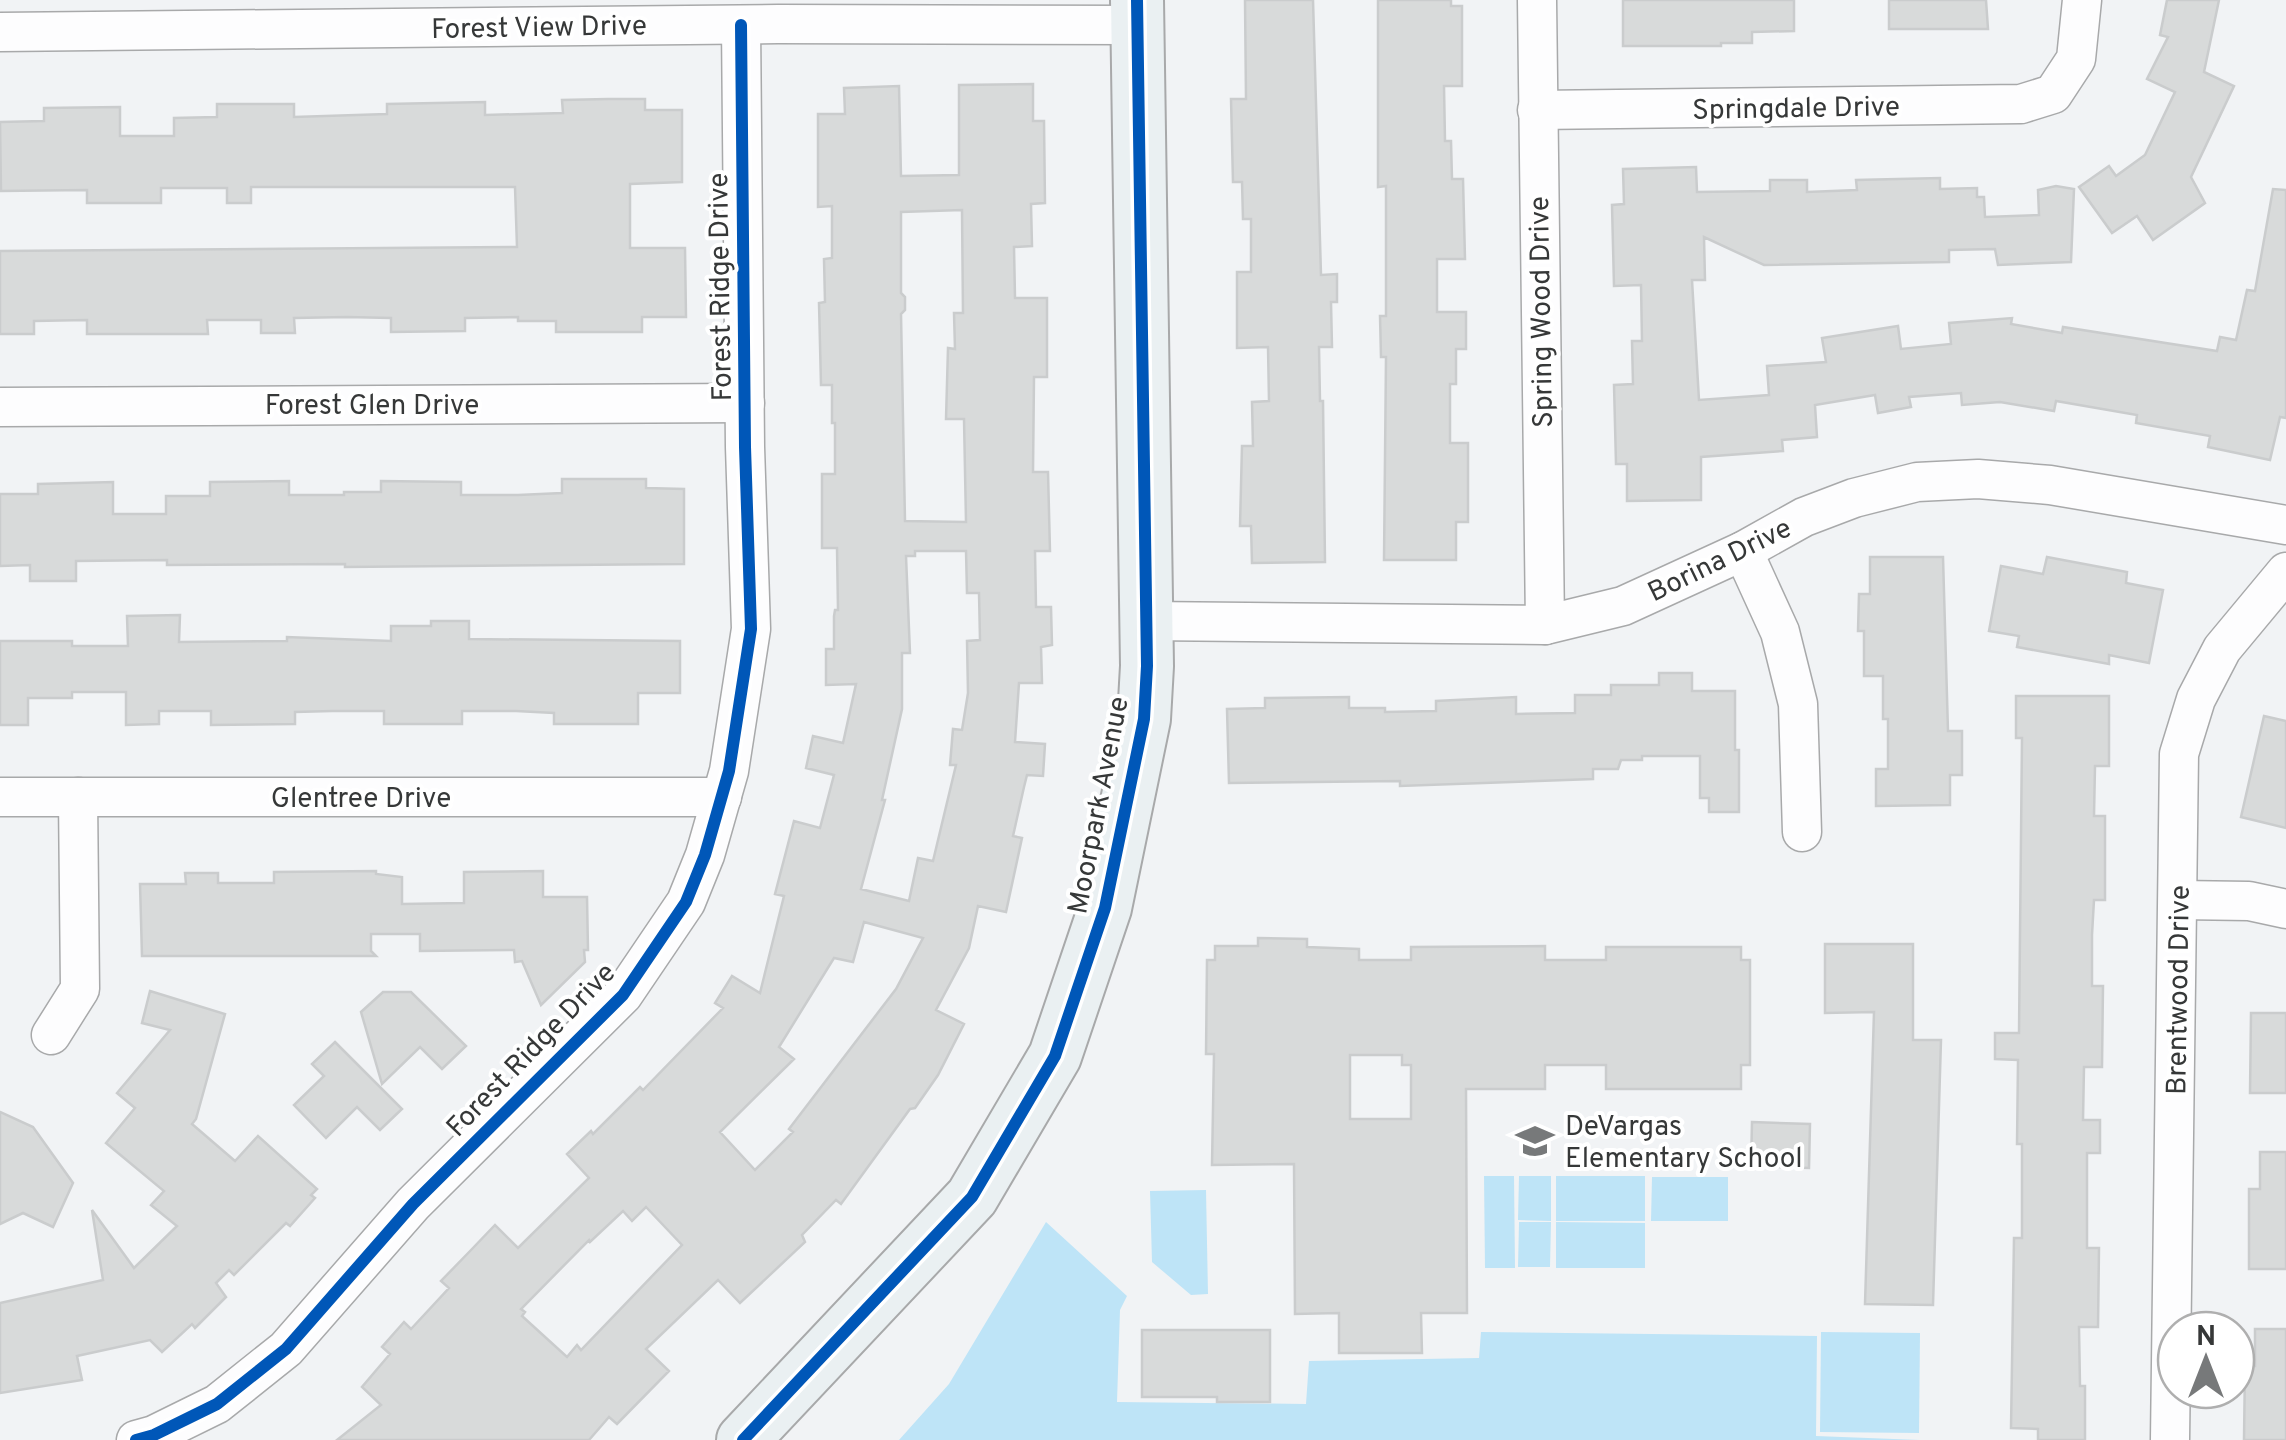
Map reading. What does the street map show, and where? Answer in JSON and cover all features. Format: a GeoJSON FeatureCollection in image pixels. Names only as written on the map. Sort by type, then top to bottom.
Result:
{"type":"FeatureCollection","features":[{"type":"Feature","properties":{"kind":"main road","name":"Moorpark Avenue"},"geometry":{"type":"LineString","coordinates":[[743,1440],[972,1197],[1055,1056],[1105,908],[1144,720],[1147,621],[1137,12]]}},
{"type":"Feature","properties":{"kind":"street","name":"Spring Wood Drive"},"geometry":{"type":"LineString","coordinates":[[1537,0],[1545,625]]}},
{"type":"Feature","properties":{"kind":"street","name":"Springdale Drive"},"geometry":{"type":"LineString","coordinates":[[1537,110],[2021,104],[2054,94],[2076,59],[2082,0]]}},
{"type":"Feature","properties":{"kind":"street","name":"Forest View Drive"},"geometry":{"type":"LineString","coordinates":[[0,32],[741,25],[1137,12]]}},
{"type":"Feature","properties":{"kind":"street","name":"Forest Ridge Drive"},"geometry":{"type":"LineString","coordinates":[[136,1440],[217,1404],[286,1349],[413,1204],[623,996],[686,902],[722,797],[739,720],[751,628],[744,402],[741,25]]}},
{"type":"Feature","properties":{"kind":"street","name":"Forest Glen Drive"},"geometry":{"type":"LineString","coordinates":[[0,407],[744,402]]}},
{"type":"Feature","properties":{"kind":"street","name":"Borina Drive"},"geometry":{"type":"LineString","coordinates":[[1147,621],[1545,625],[1623,606],[1743,551],[1804,517],[1854,498],[1916,482],[1978,479],[2050,485],[2286,525]]}},
{"type":"Feature","properties":{"kind":"street"},"geometry":{"type":"LineString","coordinates":[[1743,551],[1780,632],[1798,704],[1802,832]]}},
{"type":"Feature","properties":{"kind":"street","name":"Brentwood Drive"},"geometry":{"type":"LineString","coordinates":[[2170,1440],[2178,754],[2222,648],[2286,572]]}},
{"type":"Feature","properties":{"kind":"street"},"geometry":{"type":"LineString","coordinates":[[51,1035],[80,988],[78,797]]}},
{"type":"Feature","properties":{"kind":"street","name":"Glentree Drive"},"geometry":{"type":"LineString","coordinates":[[0,798],[722,797]]}},
{"type":"Feature","properties":{"kind":"street"},"geometry":{"type":"LineString","coordinates":[[2179,900],[2250,901],[2286,909]]}},
{"type":"Feature","properties":{"kind":"shaded area"},"geometry":{"type":"Polygon","coordinates":[[[1484,1176],[1514,1176],[1515,1268],[1485,1268],[1484,1176]]]}},
{"type":"Feature","properties":{"kind":"shaded area"},"geometry":{"type":"Polygon","coordinates":[[[1519,1176],[1551,1176],[1551,1221],[1518,1220],[1519,1176]]]}},
{"type":"Feature","properties":{"kind":"shaded area"},"geometry":{"type":"Polygon","coordinates":[[[1556,1176],[1645,1176],[1645,1221],[1556,1221],[1556,1176]]]}},
{"type":"Feature","properties":{"kind":"shaded area"},"geometry":{"type":"Polygon","coordinates":[[[1652,1177],[1728,1177],[1728,1221],[1651,1221],[1652,1177]]]}},
{"type":"Feature","properties":{"kind":"shaded area"},"geometry":{"type":"Polygon","coordinates":[[[1206,1190],[1208,1294],[1191,1295],[1152,1262],[1150,1191],[1206,1190]]]}},
{"type":"Feature","properties":{"kind":"shaded area"},"geometry":{"type":"Polygon","coordinates":[[[1046,1222],[1127,1296],[1120,1310],[1117,1402],[1306,1404],[1309,1361],[1479,1358],[1481,1332],[1817,1336],[1816,1436],[1920,1440],[899,1440],[949,1384],[1046,1222]]]}},
{"type":"Feature","properties":{"kind":"shaded area"},"geometry":{"type":"Polygon","coordinates":[[[1519,1222],[1551,1222],[1550,1267],[1518,1267],[1519,1222]]]}},
{"type":"Feature","properties":{"kind":"shaded area"},"geometry":{"type":"Polygon","coordinates":[[[1556,1222],[1645,1223],[1645,1268],[1556,1268],[1556,1222]]]}},
{"type":"Feature","properties":{"kind":"shaded area"},"geometry":{"type":"Polygon","coordinates":[[[1821,1332],[1920,1333],[1919,1433],[1820,1432],[1821,1332]]]}},
{"type":"Feature","properties":{"kind":"building"},"geometry":{"type":"Polygon","coordinates":[[[1245,0],[1313,0],[1321,275],[1337,274],[1337,302],[1331,302],[1332,347],[1319,347],[1325,562],[1252,563],[1251,526],[1240,526],[1242,446],[1253,446],[1252,402],[1269,401],[1268,347],[1237,348],[1237,272],[1251,272],[1251,219],[1243,219],[1242,182],[1233,182],[1231,99],[1246,99],[1245,0]]]}},
{"type":"Feature","properties":{"kind":"building"},"geometry":{"type":"Polygon","coordinates":[[[1378,0],[1451,0],[1451,6],[1462,6],[1462,86],[1444,86],[1445,141],[1451,141],[1452,179],[1463,179],[1465,259],[1437,259],[1437,312],[1466,312],[1466,349],[1456,349],[1456,384],[1450,384],[1450,443],[1468,443],[1468,522],[1456,522],[1456,560],[1384,560],[1386,357],[1381,357],[1380,316],[1386,316],[1386,186],[1378,187],[1378,0]]]}},
{"type":"Feature","properties":{"kind":"building"},"geometry":{"type":"Polygon","coordinates":[[[1623,0],[1794,0],[1794,31],[1752,32],[1752,43],[1721,46],[1623,46],[1623,0]]]}},
{"type":"Feature","properties":{"kind":"building"},"geometry":{"type":"Polygon","coordinates":[[[1889,0],[1986,0],[1988,29],[1889,29],[1889,0]]]}},
{"type":"Feature","properties":{"kind":"building"},"geometry":{"type":"Polygon","coordinates":[[[2167,0],[2219,0],[2204,72],[2234,86],[2191,177],[2205,203],[2153,240],[2137,216],[2112,233],[2079,187],[2109,166],[2116,176],[2145,155],[2175,92],[2147,79],[2168,37],[2160,35],[2167,0]]]}},
{"type":"Feature","properties":{"kind":"building"},"geometry":{"type":"Polygon","coordinates":[[[1033,84],[1033,121],[1044,121],[1045,203],[1031,204],[1032,246],[1014,247],[1015,298],[1047,298],[1047,377],[1034,377],[1033,472],[1048,472],[1050,551],[1035,551],[1036,607],[1051,607],[1052,645],[1041,647],[1042,683],[1019,683],[1015,742],[1045,744],[1043,776],[1027,775],[1024,787],[1013,836],[1022,838],[1006,912],[978,906],[969,948],[936,1010],[964,1024],[938,1075],[915,1108],[910,1109],[841,1204],[836,1200],[802,1235],[805,1242],[740,1303],[718,1280],[646,1349],[669,1371],[617,1424],[609,1417],[589,1440],[337,1440],[381,1405],[362,1387],[390,1354],[382,1347],[404,1322],[411,1329],[449,1288],[441,1281],[495,1225],[518,1248],[589,1178],[567,1154],[640,1087],[643,1090],[723,1008],[715,1003],[732,976],[760,993],[784,896],[775,894],[794,821],[820,828],[834,775],[806,768],[813,736],[843,743],[856,684],[826,685],[826,649],[834,649],[834,616],[838,610],[837,548],[822,548],[822,474],[835,474],[835,423],[832,385],[821,385],[819,303],[825,302],[824,259],[832,258],[832,206],[818,207],[818,114],[845,114],[844,88],[899,86],[901,176],[959,175],[959,85],[1033,84]],[[962,210],[901,212],[905,521],[966,522],[964,419],[946,419],[948,348],[955,349],[954,313],[963,313],[962,210]],[[915,551],[915,556],[906,556],[910,653],[902,653],[902,709],[885,800],[861,889],[909,901],[918,858],[933,861],[956,765],[950,765],[953,729],[962,730],[968,693],[967,641],[980,640],[979,593],[967,593],[966,551],[915,551]],[[864,922],[853,962],[834,958],[779,1047],[794,1059],[720,1132],[755,1170],[793,1132],[789,1129],[896,989],[923,938],[864,922]],[[646,1207],[632,1221],[623,1211],[521,1309],[525,1312],[522,1316],[567,1357],[577,1345],[581,1350],[682,1245],[646,1207]]]}},
{"type":"Feature","properties":{"kind":"building"},"geometry":{"type":"Polygon","coordinates":[[[645,99],[645,110],[682,110],[682,182],[630,184],[630,248],[685,248],[686,317],[642,317],[642,332],[556,332],[556,321],[518,321],[518,317],[465,318],[465,331],[391,332],[391,318],[347,317],[294,318],[295,333],[261,333],[261,320],[207,320],[208,334],[87,334],[87,320],[34,321],[34,334],[0,334],[0,251],[517,247],[515,187],[251,187],[251,203],[227,203],[227,188],[161,188],[161,203],[87,203],[87,190],[1,191],[0,122],[44,121],[44,108],[120,107],[120,136],[174,136],[174,118],[217,117],[217,104],[294,104],[294,117],[387,114],[387,104],[485,102],[485,115],[563,113],[562,100],[645,99]]]}},
{"type":"Feature","properties":{"kind":"building"},"geometry":{"type":"Polygon","coordinates":[[[1696,167],[1697,192],[1770,191],[1770,180],[1807,180],[1807,192],[1857,190],[1856,180],[1940,178],[1940,189],[1977,188],[1977,197],[1984,197],[1985,217],[2039,215],[2038,190],[2056,186],[2074,189],[2071,262],[1998,265],[1995,249],[1949,250],[1949,262],[1764,265],[1704,237],[1705,280],[1692,280],[1699,400],[1769,395],[1767,366],[1826,362],[1822,338],[1898,326],[1901,349],[1951,344],[1949,323],[2012,318],[2011,324],[2062,333],[2063,327],[2217,351],[2220,337],[2236,340],[2247,290],[2255,291],[2273,189],[2286,190],[2286,418],[2280,417],[2270,460],[2208,447],[2210,436],[2136,423],[2137,415],[2056,401],[2054,411],[2000,402],[1962,405],[1961,393],[1909,397],[1911,407],[1878,413],[1875,395],[1815,405],[1817,437],[1782,440],[1783,451],[1701,457],[1701,500],[1627,501],[1627,464],[1616,464],[1614,385],[1633,384],[1632,341],[1642,341],[1641,285],[1614,286],[1612,205],[1624,204],[1623,169],[1696,167]]]}},
{"type":"Feature","properties":{"kind":"building"},"geometry":{"type":"Polygon","coordinates":[[[562,479],[646,479],[646,488],[684,489],[684,564],[345,567],[167,565],[167,560],[76,561],[76,581],[30,581],[30,565],[0,566],[0,494],[38,494],[38,484],[113,482],[113,514],[166,514],[166,496],[210,496],[210,482],[289,481],[289,495],[344,495],[381,492],[381,481],[461,482],[461,495],[518,495],[562,493],[562,479]]]}},
{"type":"Feature","properties":{"kind":"building"},"geometry":{"type":"Polygon","coordinates":[[[1870,557],[1943,557],[1948,731],[1962,731],[1962,775],[1950,775],[1950,805],[1876,806],[1876,769],[1888,769],[1888,719],[1883,719],[1883,676],[1864,676],[1864,631],[1858,631],[1859,594],[1870,594],[1870,557]]]}},
{"type":"Feature","properties":{"kind":"building"},"geometry":{"type":"Polygon","coordinates":[[[2047,557],[2127,572],[2126,583],[2163,590],[2149,663],[2109,655],[2109,664],[2017,647],[2019,636],[1989,631],[2001,566],[2043,574],[2047,557]]]}},
{"type":"Feature","properties":{"kind":"building"},"geometry":{"type":"Polygon","coordinates":[[[180,615],[179,642],[287,641],[287,637],[391,641],[391,626],[431,626],[431,621],[469,621],[469,639],[680,641],[680,693],[638,693],[638,724],[554,724],[554,713],[462,711],[462,724],[384,724],[384,711],[332,711],[295,712],[295,724],[211,725],[211,711],[159,711],[159,724],[126,725],[126,692],[72,692],[72,698],[28,698],[28,725],[0,725],[0,641],[128,646],[127,616],[180,615]]]}},
{"type":"Feature","properties":{"kind":"building"},"geometry":{"type":"Polygon","coordinates":[[[1659,673],[1692,673],[1692,691],[1735,691],[1739,812],[1709,812],[1709,798],[1700,798],[1700,756],[1621,760],[1618,769],[1593,769],[1593,779],[1400,786],[1400,781],[1229,783],[1227,709],[1265,708],[1265,698],[1349,697],[1349,708],[1385,708],[1385,712],[1436,711],[1436,701],[1516,697],[1516,714],[1575,713],[1575,695],[1611,695],[1611,685],[1659,685],[1659,673]]]}},
{"type":"Feature","properties":{"kind":"building"},"geometry":{"type":"Polygon","coordinates":[[[2016,696],[2109,696],[2109,766],[2095,766],[2094,816],[2105,816],[2105,900],[2094,900],[2092,935],[2092,986],[2103,986],[2102,1067],[2084,1067],[2083,1120],[2100,1120],[2100,1153],[2087,1153],[2087,1248],[2099,1248],[2098,1327],[2079,1327],[2085,1440],[2038,1440],[2038,1429],[2011,1428],[2014,1238],[2022,1238],[2022,1144],[2017,1144],[2018,1060],[1995,1059],[1995,1033],[2019,1033],[2022,738],[2016,738],[2016,696]]]}},
{"type":"Feature","properties":{"kind":"building"},"geometry":{"type":"Polygon","coordinates":[[[2264,716],[2286,721],[2286,828],[2241,817],[2264,716]]]}},
{"type":"Feature","properties":{"kind":"building"},"geometry":{"type":"Polygon","coordinates":[[[376,871],[402,877],[402,904],[464,903],[464,872],[543,871],[543,897],[587,897],[585,962],[541,1005],[522,961],[515,962],[514,950],[420,951],[420,934],[371,934],[371,951],[376,956],[142,956],[140,884],[186,884],[185,873],[218,873],[218,883],[274,883],[274,872],[376,871]]]}},
{"type":"Feature","properties":{"kind":"building"},"geometry":{"type":"Polygon","coordinates":[[[1258,938],[1307,939],[1307,947],[1359,949],[1359,960],[1411,960],[1411,947],[1545,946],[1545,960],[1606,960],[1606,947],[1741,947],[1741,960],[1750,960],[1750,1065],[1741,1065],[1741,1089],[1606,1089],[1606,1065],[1545,1065],[1545,1089],[1466,1089],[1467,1313],[1421,1313],[1422,1353],[1339,1353],[1339,1313],[1295,1314],[1294,1164],[1212,1165],[1214,1054],[1206,1054],[1207,960],[1215,960],[1215,946],[1258,946],[1258,938]],[[1350,1055],[1350,1119],[1411,1119],[1411,1065],[1402,1065],[1402,1055],[1350,1055]]]}},
{"type":"Feature","properties":{"kind":"building"},"geometry":{"type":"Polygon","coordinates":[[[1825,944],[1913,944],[1913,1040],[1941,1040],[1933,1305],[1865,1304],[1874,1012],[1825,1013],[1825,944]]]}},
{"type":"Feature","properties":{"kind":"building"},"geometry":{"type":"Polygon","coordinates":[[[150,991],[225,1014],[192,1124],[235,1161],[258,1136],[317,1189],[311,1195],[315,1198],[290,1226],[286,1223],[234,1275],[229,1270],[216,1283],[226,1297],[195,1328],[192,1324],[162,1352],[150,1340],[77,1356],[82,1380],[0,1393],[0,1303],[103,1280],[92,1210],[134,1268],[177,1226],[151,1205],[164,1191],[106,1143],[135,1108],[117,1093],[170,1030],[142,1023],[150,991]]]}},
{"type":"Feature","properties":{"kind":"building"},"geometry":{"type":"Polygon","coordinates":[[[383,992],[411,992],[466,1046],[442,1069],[420,1047],[382,1084],[361,1012],[383,992]]]}},
{"type":"Feature","properties":{"kind":"building"},"geometry":{"type":"Polygon","coordinates":[[[2251,1013],[2286,1013],[2286,1093],[2250,1093],[2251,1013]]]}},
{"type":"Feature","properties":{"kind":"building"},"geometry":{"type":"Polygon","coordinates":[[[335,1042],[402,1109],[380,1130],[357,1107],[326,1138],[294,1105],[324,1076],[312,1064],[335,1042]]]}},
{"type":"Feature","properties":{"kind":"building"},"geometry":{"type":"Polygon","coordinates":[[[0,1112],[33,1127],[73,1183],[53,1227],[23,1213],[0,1224],[0,1112]]]}},
{"type":"Feature","properties":{"kind":"building"},"geometry":{"type":"Polygon","coordinates":[[[1752,1122],[1810,1124],[1809,1168],[1751,1166],[1752,1122]]]}},
{"type":"Feature","properties":{"kind":"building"},"geometry":{"type":"Polygon","coordinates":[[[2260,1152],[2286,1152],[2286,1269],[2249,1269],[2249,1189],[2260,1189],[2260,1152]]]}},
{"type":"Feature","properties":{"kind":"building"},"geometry":{"type":"Polygon","coordinates":[[[2256,1329],[2286,1329],[2286,1440],[2244,1440],[2244,1410],[2256,1410],[2256,1329]]]}},
{"type":"Feature","properties":{"kind":"building"},"geometry":{"type":"Polygon","coordinates":[[[1142,1330],[1270,1330],[1270,1402],[1142,1397],[1142,1330]]]}},
{"type":"Feature","properties":{"kind":"cycle path"},"geometry":{"type":"LineString","coordinates":[[743,1440],[972,1197],[1055,1056],[1105,908],[1144,719],[1147,666],[1137,0]]}},
{"type":"Feature","properties":{"kind":"cycle path"},"geometry":{"type":"LineString","coordinates":[[136,1440],[217,1404],[286,1349],[413,1204],[623,995],[686,902],[705,855],[729,771],[751,629],[741,25]]}},
{"type":"Feature","properties":{"kind":"place","name":"DeVargas Elementary School"},"geometry":{"type":"Point","coordinates":[1535,1141]}}]}
